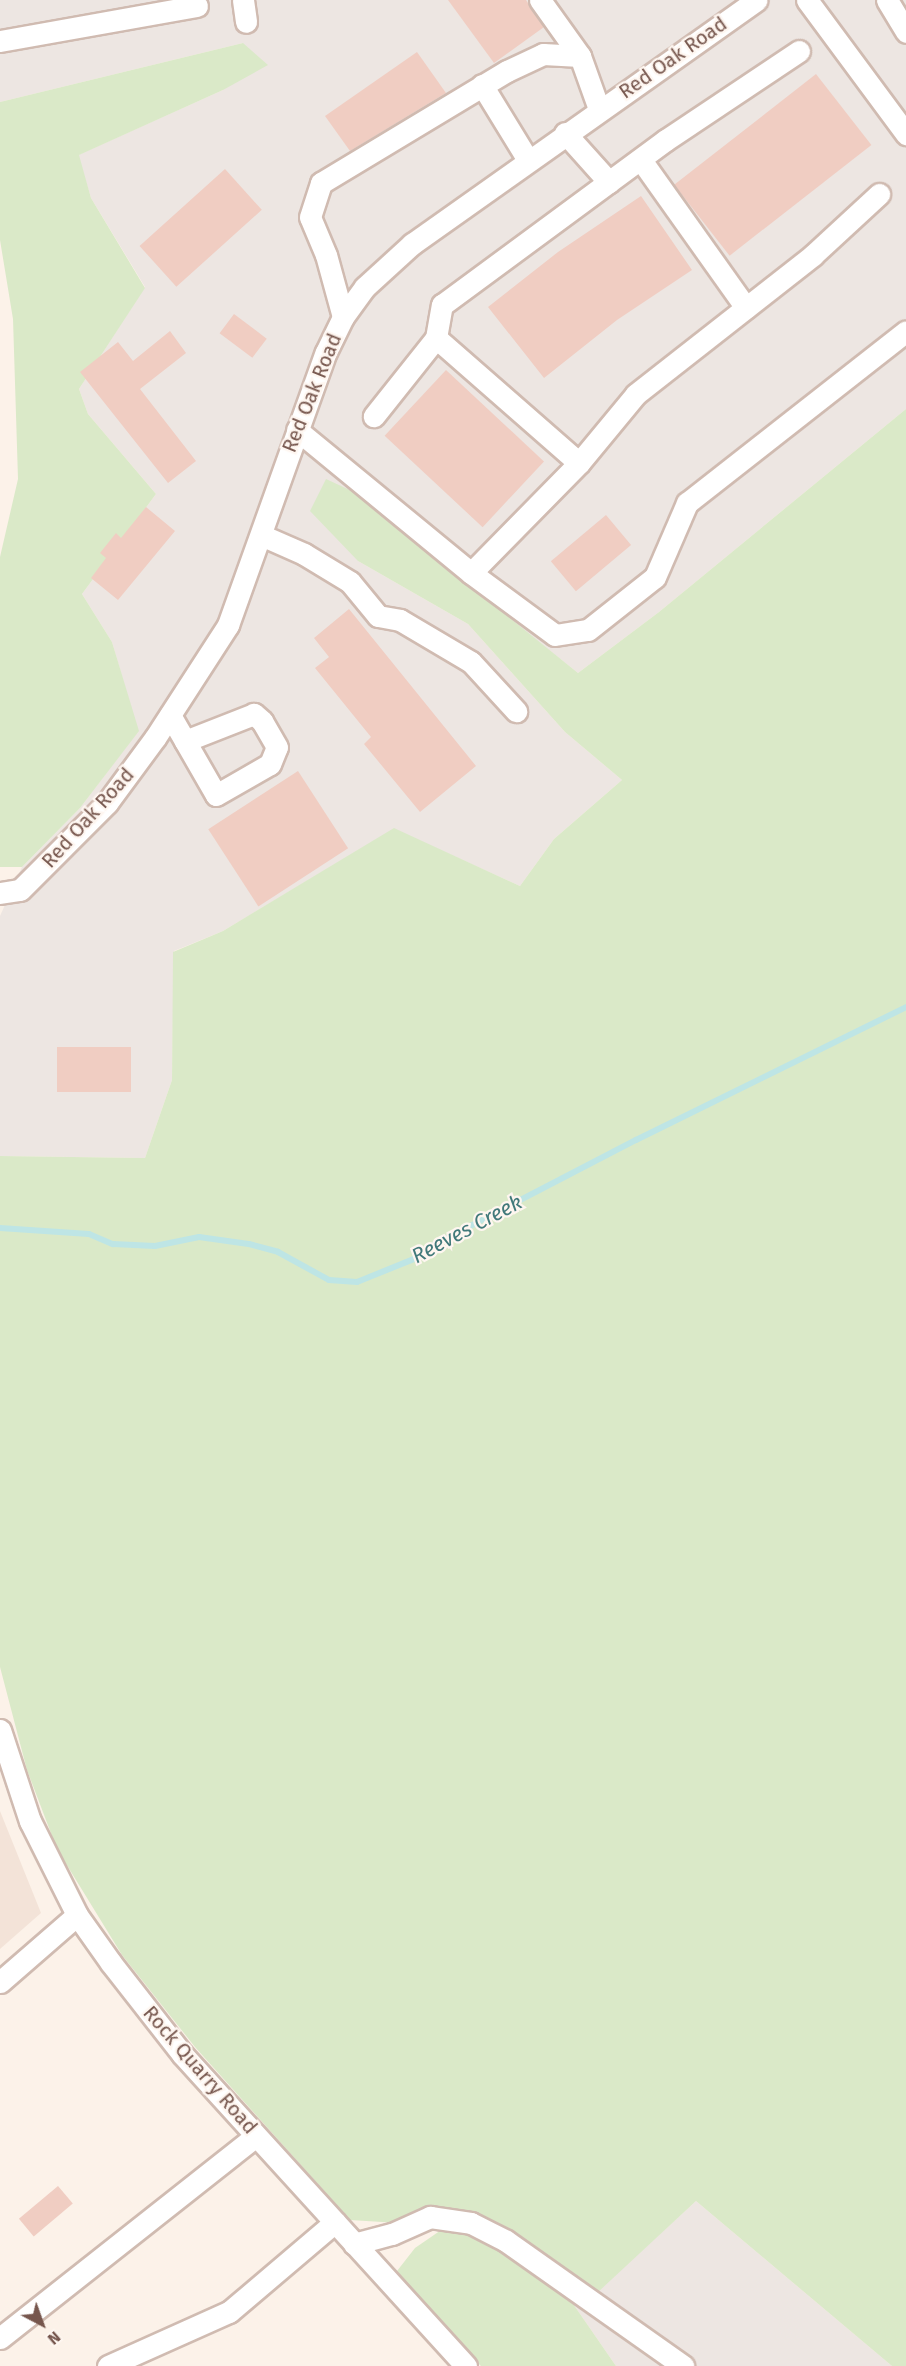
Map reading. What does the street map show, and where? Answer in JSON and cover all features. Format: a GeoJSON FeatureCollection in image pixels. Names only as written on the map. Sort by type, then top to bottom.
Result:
{"type":"FeatureCollection","features":[{"type":"Feature","properties":{"kind":"street"},"geometry":{"type":"LineString","coordinates":[[243,0],[246,22]]}},
{"type":"Feature","properties":{"kind":"street"},"geometry":{"type":"LineString","coordinates":[[540,0],[580,56],[599,109]]}},
{"type":"Feature","properties":{"kind":"street","name":"Red Oak Road"},"geometry":{"type":"LineString","coordinates":[[0,893],[20,890],[61,852],[107,802],[170,715],[228,625],[297,430],[343,317],[365,287],[412,244],[565,133],[756,0]]}},
{"type":"Feature","properties":{"kind":"street"},"geometry":{"type":"LineString","coordinates":[[807,0],[906,134]]}},
{"type":"Feature","properties":{"kind":"street"},"geometry":{"type":"LineString","coordinates":[[887,0],[906,32]]}},
{"type":"Feature","properties":{"kind":"street"},"geometry":{"type":"LineString","coordinates":[[0,41],[197,6]]}},
{"type":"Feature","properties":{"kind":"street"},"geometry":{"type":"LineString","coordinates":[[374,416],[436,338],[442,305],[609,182],[799,51]]}},
{"type":"Feature","properties":{"kind":"street"},"geometry":{"type":"LineString","coordinates":[[343,317],[326,255],[310,217],[321,183],[482,86],[543,54],[580,56]]}},
{"type":"Feature","properties":{"kind":"street"},"geometry":{"type":"LineString","coordinates":[[482,86],[528,160]]}},
{"type":"Feature","properties":{"kind":"street"},"geometry":{"type":"LineString","coordinates":[[565,133],[609,182]]}},
{"type":"Feature","properties":{"kind":"street"},"geometry":{"type":"LineString","coordinates":[[641,160],[746,308]]}},
{"type":"Feature","properties":{"kind":"street"},"geometry":{"type":"LineString","coordinates":[[471,573],[579,463],[636,394],[813,255],[879,194]]}},
{"type":"Feature","properties":{"kind":"street"},"geometry":{"type":"LineString","coordinates":[[297,430],[471,573],[555,635],[588,630],[654,578],[687,503],[906,331]]}},
{"type":"Feature","properties":{"kind":"street"},"geometry":{"type":"LineString","coordinates":[[436,338],[579,463]]}},
{"type":"Feature","properties":{"kind":"street"},"geometry":{"type":"LineString","coordinates":[[261,535],[304,554],[350,582],[378,616],[400,620],[471,662],[516,711]]}},
{"type":"Feature","properties":{"kind":"street"},"geometry":{"type":"LineString","coordinates":[[170,715],[185,741]]}},
{"type":"Feature","properties":{"kind":"street","name":"Rock Quarry Road"},"geometry":{"type":"LineString","coordinates":[[0,1730],[30,1821],[77,1915],[182,2054],[466,2366]]}},
{"type":"Feature","properties":{"kind":"street"},"geometry":{"type":"LineString","coordinates":[[0,1982],[77,1915]]}},
{"type":"Feature","properties":{"kind":"street"},"geometry":{"type":"LineString","coordinates":[[0,2338],[256,2136]]}},
{"type":"Feature","properties":{"kind":"street"},"geometry":{"type":"LineString","coordinates":[[354,2244],[392,2234],[430,2217],[471,2223],[506,2241],[683,2366]]}},
{"type":"Feature","properties":{"kind":"street"},"geometry":{"type":"LineString","coordinates":[[108,2366],[229,2312],[335,2222]]}},
{"type":"Feature","properties":{"kind":"shaded area"},"geometry":{"type":"Polygon","coordinates":[[[0,0],[906,0],[906,409],[659,612],[578,673],[471,588],[358,561],[468,624],[565,732],[622,780],[554,839],[520,886],[394,829],[223,931],[174,951],[172,1080],[145,1158],[0,1156],[0,916],[22,867],[80,808],[138,731],[112,642],[82,594],[156,494],[88,414],[79,389],[145,287],[91,198],[78,155],[223,90],[243,43],[0,102],[0,0]]]}},
{"type":"Feature","properties":{"kind":"shaded area"},"geometry":{"type":"Polygon","coordinates":[[[0,1811],[41,1913],[0,1949],[0,1811]]]}},
{"type":"Feature","properties":{"kind":"shaded area"},"geometry":{"type":"Polygon","coordinates":[[[696,2201],[892,2366],[616,2366],[558,2282],[500,2229],[597,2292],[696,2201]]]}},
{"type":"Feature","properties":{"kind":"green space"},"geometry":{"type":"Polygon","coordinates":[[[243,43],[268,65],[223,90],[79,155],[91,198],[145,288],[79,389],[88,414],[156,494],[82,594],[112,642],[139,731],[80,808],[22,867],[0,867],[0,557],[18,479],[13,319],[0,240],[0,102],[243,43]]]}},
{"type":"Feature","properties":{"kind":"green space"},"geometry":{"type":"Polygon","coordinates":[[[906,409],[906,2366],[892,2366],[696,2201],[597,2293],[504,2232],[558,2282],[616,2366],[481,2366],[437,2323],[397,2271],[415,2248],[447,2226],[350,2220],[195,2047],[122,1955],[57,1849],[27,1770],[0,1667],[0,1156],[145,1158],[172,1080],[173,952],[223,931],[394,828],[520,886],[554,839],[622,780],[565,732],[468,624],[358,561],[310,511],[326,479],[354,492],[578,673],[659,612],[906,409]]]}},
{"type":"Feature","properties":{"kind":"building"},"geometry":{"type":"Polygon","coordinates":[[[448,0],[526,0],[544,27],[494,63],[448,0]]]}},
{"type":"Feature","properties":{"kind":"building"},"geometry":{"type":"Polygon","coordinates":[[[417,52],[446,93],[350,151],[325,116],[417,52]]]}},
{"type":"Feature","properties":{"kind":"building"},"geometry":{"type":"Polygon","coordinates":[[[816,74],[871,145],[730,256],[674,185],[816,74]]]}},
{"type":"Feature","properties":{"kind":"building"},"geometry":{"type":"Polygon","coordinates":[[[225,169],[262,210],[176,287],[140,246],[225,169]]]}},
{"type":"Feature","properties":{"kind":"building"},"geometry":{"type":"Polygon","coordinates":[[[641,196],[692,270],[617,320],[544,378],[488,307],[558,252],[641,196]]]}},
{"type":"Feature","properties":{"kind":"building"},"geometry":{"type":"Polygon","coordinates":[[[234,314],[267,339],[252,358],[220,333],[234,314]]]}},
{"type":"Feature","properties":{"kind":"building"},"geometry":{"type":"Polygon","coordinates":[[[170,331],[186,353],[140,389],[196,461],[168,483],[80,372],[118,342],[133,361],[170,331]]]}},
{"type":"Feature","properties":{"kind":"building"},"geometry":{"type":"Polygon","coordinates":[[[446,370],[544,461],[483,527],[385,436],[446,370]]]}},
{"type":"Feature","properties":{"kind":"building"},"geometry":{"type":"Polygon","coordinates":[[[146,507],[175,531],[118,600],[91,578],[106,558],[100,553],[116,533],[121,538],[146,507]]]}},
{"type":"Feature","properties":{"kind":"building"},"geometry":{"type":"Polygon","coordinates":[[[606,515],[631,545],[576,591],[551,561],[606,515]]]}},
{"type":"Feature","properties":{"kind":"building"},"geometry":{"type":"Polygon","coordinates":[[[349,609],[476,766],[420,812],[364,744],[371,737],[315,668],[329,657],[314,638],[349,609]]]}},
{"type":"Feature","properties":{"kind":"building"},"geometry":{"type":"Polygon","coordinates":[[[298,771],[348,848],[258,906],[208,829],[298,771]]]}},
{"type":"Feature","properties":{"kind":"building"},"geometry":{"type":"Polygon","coordinates":[[[57,1047],[131,1047],[131,1092],[57,1092],[57,1047]]]}},
{"type":"Feature","properties":{"kind":"building"},"geometry":{"type":"Polygon","coordinates":[[[58,2186],[73,2204],[34,2236],[19,2219],[58,2186]]]}},
{"type":"Feature","properties":{"kind":"waterway","name":"Reeves Creek"},"geometry":{"type":"LineString","coordinates":[[0,1228],[89,1234],[113,1244],[155,1246],[199,1237],[249,1244],[278,1252],[329,1280],[357,1282],[419,1257],[432,1246],[636,1140],[906,1007]]}}]}
